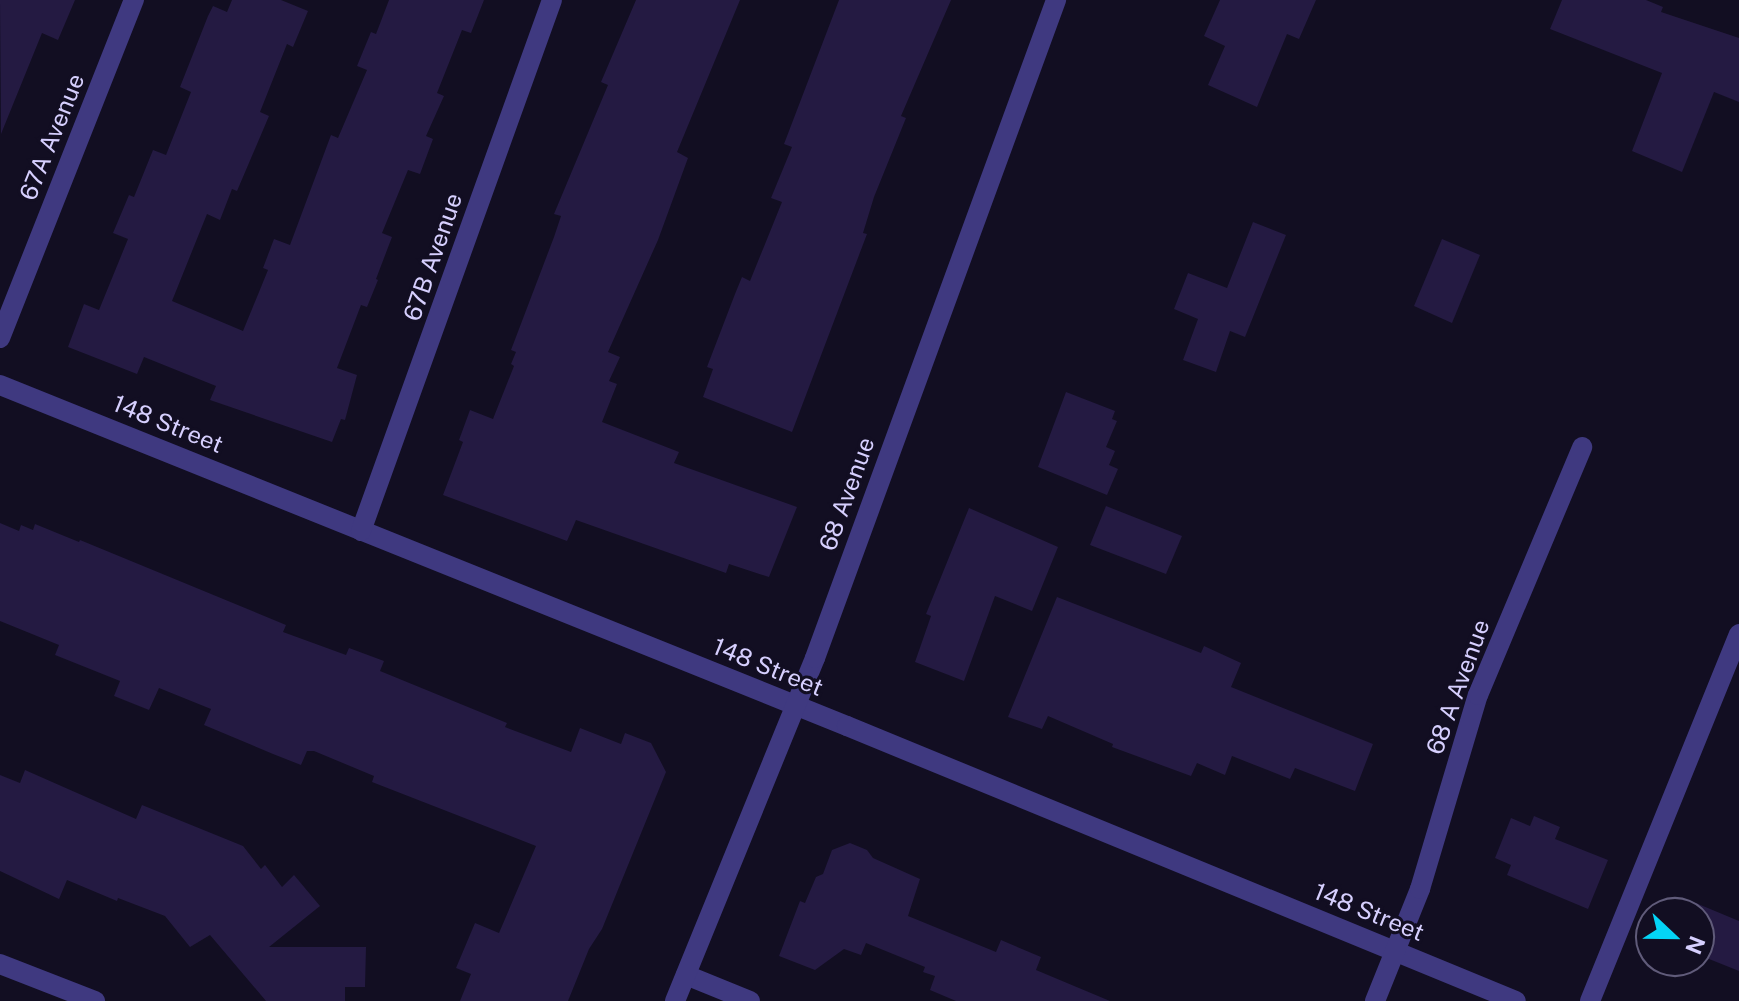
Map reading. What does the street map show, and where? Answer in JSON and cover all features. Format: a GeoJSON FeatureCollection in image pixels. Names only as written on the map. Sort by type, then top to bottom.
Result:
{"type":"FeatureCollection","features":[{"type":"Feature","properties":{"kind":"street","name":"67A Avenue"},"geometry":{"type":"LineString","coordinates":[[0,338],[134,0]]}},
{"type":"Feature","properties":{"kind":"street","name":"67B Avenue"},"geometry":{"type":"LineString","coordinates":[[361,531],[552,0]]}},
{"type":"Feature","properties":{"kind":"street","name":"68 Avenue"},"geometry":{"type":"LineString","coordinates":[[675,1001],[796,706],[1056,0]]}},
{"type":"Feature","properties":{"kind":"street","name":"148 Street"},"geometry":{"type":"LineString","coordinates":[[0,385],[1516,1001]]}},
{"type":"Feature","properties":{"kind":"street","name":"68 A Avenue"},"geometry":{"type":"LineString","coordinates":[[1375,1001],[1420,889],[1478,695],[1582,447]]}},
{"type":"Feature","properties":{"kind":"street"},"geometry":{"type":"LineString","coordinates":[[1590,1001],[1739,634]]}},
{"type":"Feature","properties":{"kind":"street"},"geometry":{"type":"LineString","coordinates":[[0,964],[95,1000]]}},
{"type":"Feature","properties":{"kind":"street"},"geometry":{"type":"LineString","coordinates":[[686,975],[750,1001]]}},
{"type":"Feature","properties":{"kind":"building"},"geometry":{"type":"Polygon","coordinates":[[[0,0],[75,0],[58,40],[42,33],[1,134],[0,0]]]}},
{"type":"Feature","properties":{"kind":"building"},"geometry":{"type":"Polygon","coordinates":[[[232,0],[281,0],[308,11],[293,47],[287,44],[260,112],[269,116],[237,191],[232,189],[220,220],[207,214],[172,301],[243,331],[268,270],[263,268],[274,239],[290,245],[331,135],[338,138],[367,70],[357,66],[371,32],[376,34],[389,0],[484,0],[471,33],[462,30],[437,93],[444,96],[426,136],[433,139],[420,174],[408,170],[382,233],[392,237],[378,280],[367,307],[361,305],[337,368],[357,375],[345,420],[341,419],[332,442],[210,400],[216,386],[144,357],[137,374],[68,347],[84,304],[99,310],[128,239],[113,233],[129,195],[134,197],[153,150],[166,155],[191,92],[180,87],[208,16],[213,6],[227,12],[232,0]]]}},
{"type":"Feature","properties":{"kind":"building"},"geometry":{"type":"Polygon","coordinates":[[[636,0],[740,0],[677,152],[688,158],[658,240],[608,352],[620,357],[609,381],[617,384],[602,422],[679,452],[674,463],[797,507],[769,577],[729,564],[726,573],[576,520],[567,541],[443,495],[463,442],[459,440],[470,410],[493,419],[514,366],[511,364],[516,352],[511,350],[561,216],[554,214],[608,85],[601,82],[636,0]]]}},
{"type":"Feature","properties":{"kind":"building"},"geometry":{"type":"Polygon","coordinates":[[[839,0],[951,0],[901,116],[906,118],[874,197],[863,233],[867,234],[792,432],[703,397],[713,369],[707,367],[735,294],[742,277],[750,281],[782,202],[771,198],[792,147],[784,144],[839,0]]]}},
{"type":"Feature","properties":{"kind":"building"},"geometry":{"type":"Polygon","coordinates":[[[1220,0],[1316,0],[1299,39],[1287,34],[1257,107],[1208,85],[1225,46],[1204,36],[1220,0]]]}},
{"type":"Feature","properties":{"kind":"building"},"geometry":{"type":"Polygon","coordinates":[[[1562,0],[1646,0],[1663,7],[1661,12],[1739,38],[1739,102],[1714,92],[1682,172],[1632,151],[1662,73],[1550,29],[1562,0]]]}},
{"type":"Feature","properties":{"kind":"building"},"geometry":{"type":"Polygon","coordinates":[[[1253,222],[1286,235],[1245,337],[1230,331],[1216,372],[1183,360],[1198,319],[1174,309],[1188,273],[1227,288],[1253,222]]]}},
{"type":"Feature","properties":{"kind":"building"},"geometry":{"type":"Polygon","coordinates":[[[1442,239],[1480,255],[1452,323],[1414,306],[1442,239]]]}},
{"type":"Feature","properties":{"kind":"building"},"geometry":{"type":"Polygon","coordinates":[[[1066,392],[1115,411],[1112,419],[1117,421],[1106,447],[1115,451],[1109,465],[1118,469],[1107,495],[1038,467],[1066,392]]]}},
{"type":"Feature","properties":{"kind":"building"},"geometry":{"type":"Polygon","coordinates":[[[1106,506],[1182,536],[1166,574],[1090,545],[1106,506]]]}},
{"type":"Feature","properties":{"kind":"building"},"geometry":{"type":"Polygon","coordinates":[[[969,508],[1058,547],[1032,611],[995,596],[964,681],[915,662],[931,616],[926,614],[969,508]]]}},
{"type":"Feature","properties":{"kind":"building"},"geometry":{"type":"Polygon","coordinates":[[[0,523],[19,531],[21,525],[33,530],[35,524],[80,540],[286,625],[283,632],[346,655],[349,648],[384,661],[380,671],[507,723],[505,727],[571,752],[580,728],[621,744],[625,733],[651,743],[666,772],[602,929],[589,949],[568,1001],[460,1001],[471,974],[456,968],[475,923],[499,933],[536,846],[372,782],[374,776],[314,751],[307,751],[301,765],[273,754],[204,725],[211,709],[159,688],[149,710],[114,696],[120,681],[55,655],[59,645],[0,621],[0,523]]]}},
{"type":"Feature","properties":{"kind":"building"},"geometry":{"type":"Polygon","coordinates":[[[1057,597],[1201,653],[1204,646],[1241,663],[1231,687],[1373,744],[1355,791],[1295,768],[1290,779],[1232,756],[1225,775],[1197,763],[1191,776],[1112,747],[1113,744],[1048,716],[1042,729],[1008,717],[1057,597]]]}},
{"type":"Feature","properties":{"kind":"building"},"geometry":{"type":"Polygon","coordinates":[[[25,770],[136,819],[142,805],[243,846],[261,869],[265,865],[282,887],[294,875],[320,906],[269,947],[366,947],[365,987],[345,987],[345,1001],[266,1001],[210,935],[190,947],[165,916],[118,898],[117,901],[67,880],[59,899],[0,871],[0,775],[20,783],[25,770]]]}},
{"type":"Feature","properties":{"kind":"building"},"geometry":{"type":"Polygon","coordinates":[[[1534,816],[1560,827],[1555,839],[1608,860],[1588,909],[1507,875],[1511,865],[1495,858],[1511,818],[1530,826],[1534,816]]]}},
{"type":"Feature","properties":{"kind":"building"},"geometry":{"type":"Polygon","coordinates":[[[850,843],[867,850],[873,858],[920,879],[908,916],[996,952],[1001,940],[1041,957],[1036,970],[1110,1001],[956,1001],[930,990],[935,976],[923,972],[925,967],[866,943],[861,955],[844,949],[815,970],[779,956],[800,901],[805,903],[816,877],[823,874],[832,850],[850,843]]]}},
{"type":"Feature","properties":{"kind":"building"},"geometry":{"type":"Polygon","coordinates":[[[1715,911],[1739,921],[1739,971],[1715,961],[1715,911]]]}}]}
